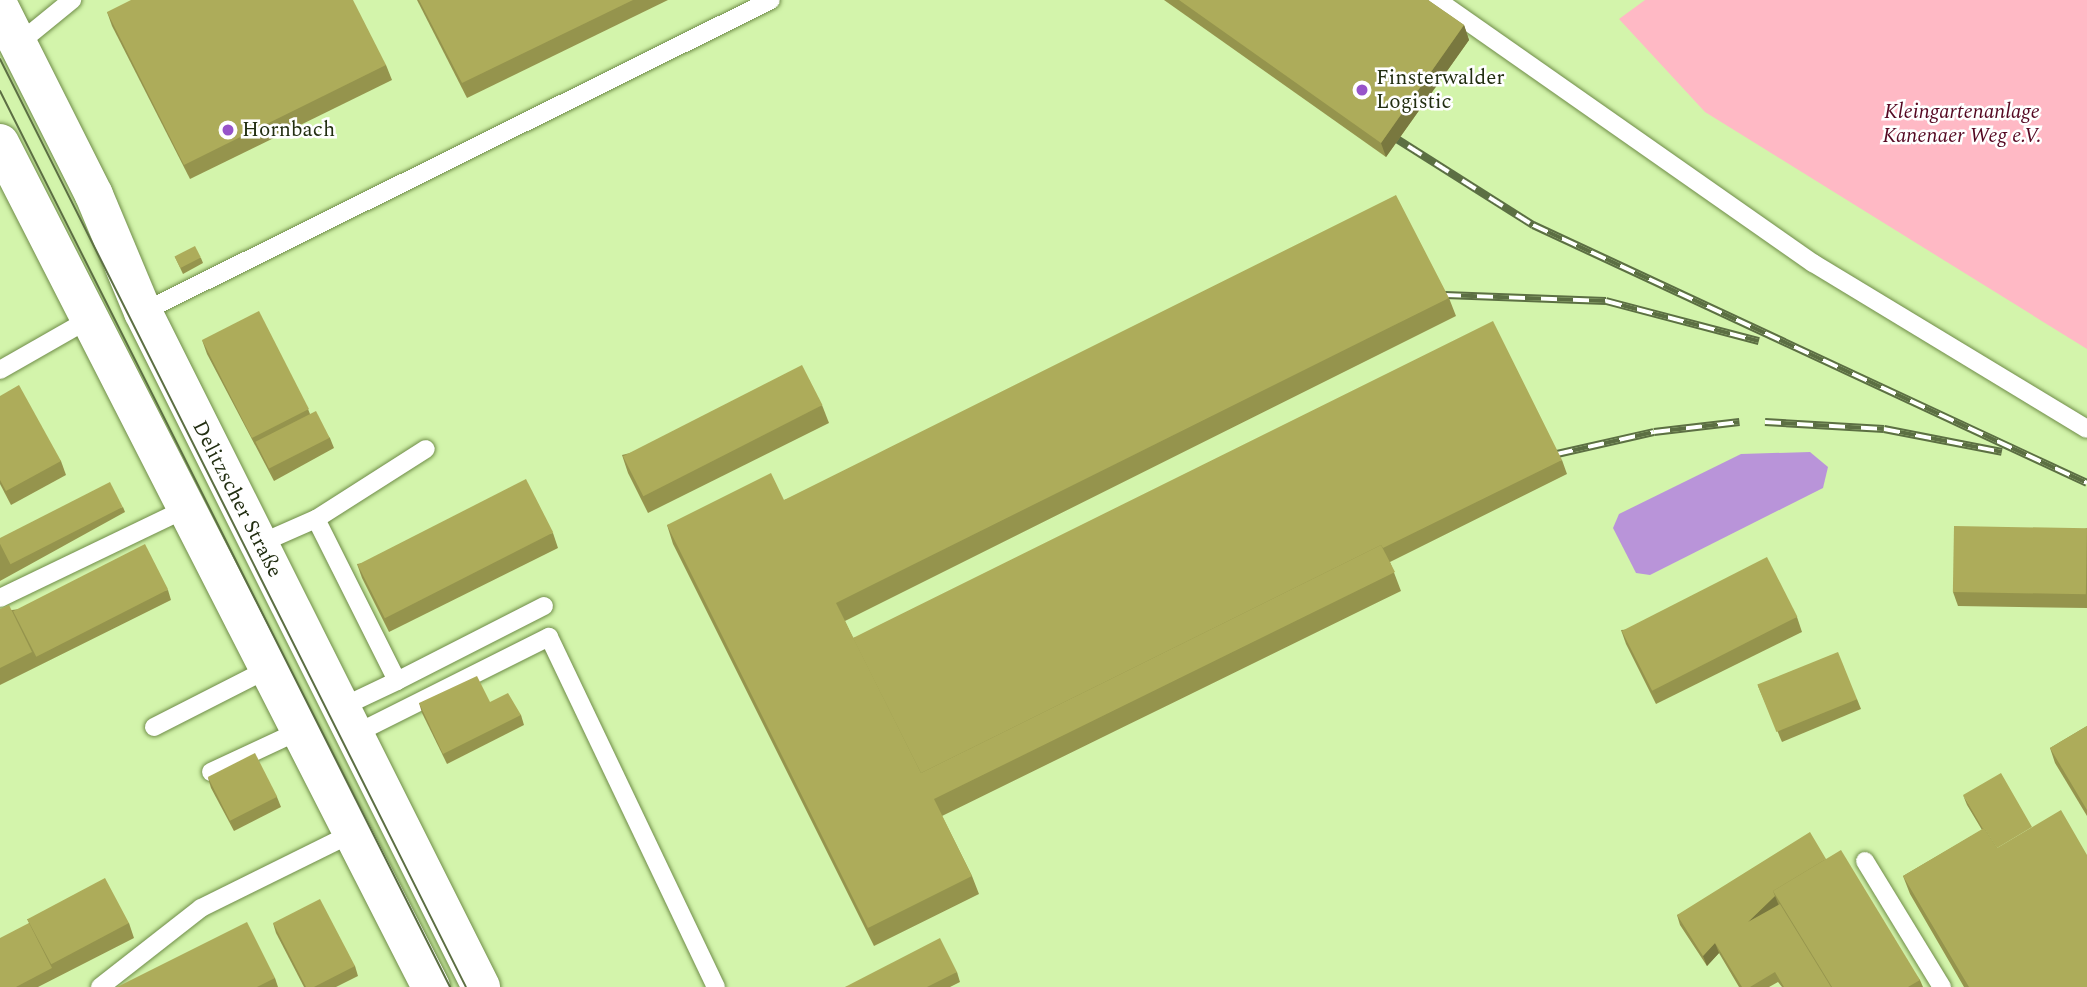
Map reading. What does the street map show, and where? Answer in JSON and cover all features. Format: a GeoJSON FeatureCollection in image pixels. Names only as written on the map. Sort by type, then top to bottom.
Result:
{"type":"FeatureCollection","features":[{"type":"Feature","properties":{"kind":"main road","name":"Delitzscher Straße"},"geometry":{"type":"LineString","coordinates":[[0,8],[143,312],[481,987]]}},
{"type":"Feature","properties":{"kind":"main road"},"geometry":{"type":"LineString","coordinates":[[0,143],[93,317],[431,987]]}},
{"type":"Feature","properties":{"kind":"lane"},"geometry":{"type":"LineString","coordinates":[[19,44],[72,0]]}},
{"type":"Feature","properties":{"kind":"lane"},"geometry":{"type":"LineString","coordinates":[[143,312],[771,0]]}},
{"type":"Feature","properties":{"kind":"lane"},"geometry":{"type":"LineString","coordinates":[[1437,0],[1812,263],[2087,429]]}},
{"type":"Feature","properties":{"kind":"lane"},"geometry":{"type":"LineString","coordinates":[[0,370],[93,317]]}},
{"type":"Feature","properties":{"kind":"lane"},"geometry":{"type":"LineString","coordinates":[[259,544],[316,519],[426,449]]}},
{"type":"Feature","properties":{"kind":"lane"},"geometry":{"type":"LineString","coordinates":[[0,598],[189,507]]}},
{"type":"Feature","properties":{"kind":"lane"},"geometry":{"type":"LineString","coordinates":[[316,519],[397,681]]}},
{"type":"Feature","properties":{"kind":"lane"},"geometry":{"type":"LineString","coordinates":[[349,720],[397,681],[544,606]]}},
{"type":"Feature","properties":{"kind":"lane"},"geometry":{"type":"LineString","coordinates":[[349,720],[549,636],[716,987]]}},
{"type":"Feature","properties":{"kind":"lane"},"geometry":{"type":"LineString","coordinates":[[154,727],[270,668]]}},
{"type":"Feature","properties":{"kind":"lane"},"geometry":{"type":"LineString","coordinates":[[211,772],[301,730]]}},
{"type":"Feature","properties":{"kind":"lane"},"geometry":{"type":"LineString","coordinates":[[100,987],[201,908],[353,834]]}},
{"type":"Feature","properties":{"kind":"lane"},"geometry":{"type":"LineString","coordinates":[[1865,860],[1942,987]]}},
{"type":"Feature","properties":{"kind":"green space","name":"Kleingartenanlage Kanenaer Weg e.V."},"geometry":{"type":"Polygon","coordinates":[[[1645,0],[2087,0],[2087,349],[1705,112],[1619,19],[1645,0]]]}},
{"type":"Feature","properties":{"kind":"shaded area"},"geometry":{"type":"Polygon","coordinates":[[[1810,452],[1828,467],[1823,488],[1650,575],[1636,573],[1613,528],[1619,514],[1741,454],[1810,452]]]}},
{"type":"Feature","properties":{"kind":"building","name":"Hornbach"},"geometry":{"type":"Polygon","coordinates":[[[131,0],[353,0],[386,65],[184,165],[107,12],[131,0]]]}},
{"type":"Feature","properties":{"kind":"building"},"geometry":{"type":"Polygon","coordinates":[[[419,0],[633,0],[462,83],[419,0]]]}},
{"type":"Feature","properties":{"kind":"building","name":"Finsterwalder Logistic"},"geometry":{"type":"Polygon","coordinates":[[[1179,0],[1428,0],[1464,25],[1381,143],[1179,0]]]}},
{"type":"Feature","properties":{"kind":"building"},"geometry":{"type":"Polygon","coordinates":[[[1396,195],[1449,298],[836,603],[921,773],[1381,545],[1395,572],[934,799],[972,876],[868,928],[667,525],[771,473],[784,500],[1396,195]]]}},
{"type":"Feature","properties":{"kind":"building"},"geometry":{"type":"Polygon","coordinates":[[[195,246],[201,258],[180,268],[175,256],[195,246]]]}},
{"type":"Feature","properties":{"kind":"building"},"geometry":{"type":"Polygon","coordinates":[[[259,311],[309,409],[252,438],[202,340],[259,311]]]}},
{"type":"Feature","properties":{"kind":"building"},"geometry":{"type":"Polygon","coordinates":[[[1493,321],[1562,460],[1383,548],[1381,545],[921,773],[853,638],[1493,321]]]}},
{"type":"Feature","properties":{"kind":"building"},"geometry":{"type":"Polygon","coordinates":[[[802,365],[822,405],[643,496],[623,456],[802,365]]]}},
{"type":"Feature","properties":{"kind":"building"},"geometry":{"type":"Polygon","coordinates":[[[19,385],[61,461],[6,491],[0,480],[0,396],[19,385]]]}},
{"type":"Feature","properties":{"kind":"building"},"geometry":{"type":"Polygon","coordinates":[[[316,411],[330,438],[269,469],[255,442],[316,411]]]}},
{"type":"Feature","properties":{"kind":"building"},"geometry":{"type":"Polygon","coordinates":[[[526,479],[553,532],[385,618],[358,565],[526,479]]]}},
{"type":"Feature","properties":{"kind":"building"},"geometry":{"type":"Polygon","coordinates":[[[110,482],[123,507],[10,564],[0,538],[110,482]]]}},
{"type":"Feature","properties":{"kind":"building"},"geometry":{"type":"Polygon","coordinates":[[[1954,526],[2087,528],[2086,594],[1953,592],[1954,526]]]}},
{"type":"Feature","properties":{"kind":"building"},"geometry":{"type":"Polygon","coordinates":[[[145,544],[168,589],[36,657],[13,611],[145,544]]]}},
{"type":"Feature","properties":{"kind":"building"},"geometry":{"type":"Polygon","coordinates":[[[1767,557],[1797,617],[1652,691],[1622,631],[1767,557]]]}},
{"type":"Feature","properties":{"kind":"building"},"geometry":{"type":"Polygon","coordinates":[[[9,605],[32,652],[0,668],[0,609],[9,605]]]}},
{"type":"Feature","properties":{"kind":"building"},"geometry":{"type":"Polygon","coordinates":[[[1838,652],[1857,699],[1776,732],[1757,685],[1838,652]]]}},
{"type":"Feature","properties":{"kind":"building"},"geometry":{"type":"Polygon","coordinates":[[[477,676],[490,702],[508,693],[521,715],[443,754],[419,703],[477,676]]]}},
{"type":"Feature","properties":{"kind":"building"},"geometry":{"type":"Polygon","coordinates":[[[2087,726],[2087,810],[2050,748],[2087,726]]]}},
{"type":"Feature","properties":{"kind":"building"},"geometry":{"type":"Polygon","coordinates":[[[255,753],[277,797],[230,821],[208,777],[255,753]]]}},
{"type":"Feature","properties":{"kind":"building"},"geometry":{"type":"Polygon","coordinates":[[[2001,773],[2032,827],[1997,848],[1963,795],[2001,773]]]}},
{"type":"Feature","properties":{"kind":"building"},"geometry":{"type":"Polygon","coordinates":[[[2061,810],[2087,855],[2087,987],[1969,987],[1903,876],[1984,828],[1997,848],[2061,810]]]}},
{"type":"Feature","properties":{"kind":"building"},"geometry":{"type":"Polygon","coordinates":[[[1810,832],[1826,859],[1773,891],[1775,896],[1748,922],[1780,904],[1831,987],[1784,987],[1775,972],[1750,987],[1742,987],[1715,943],[1703,956],[1677,915],[1810,832]]]}},
{"type":"Feature","properties":{"kind":"building"},"geometry":{"type":"Polygon","coordinates":[[[1841,850],[1920,980],[1908,987],[1832,987],[1773,891],[1841,850]]]}},
{"type":"Feature","properties":{"kind":"building"},"geometry":{"type":"Polygon","coordinates":[[[105,878],[129,923],[51,964],[27,919],[105,878]]]}},
{"type":"Feature","properties":{"kind":"building"},"geometry":{"type":"Polygon","coordinates":[[[320,899],[355,966],[314,987],[306,987],[273,923],[320,899]]]}},
{"type":"Feature","properties":{"kind":"building"},"geometry":{"type":"Polygon","coordinates":[[[247,922],[275,978],[257,987],[117,987],[247,922]]]}},
{"type":"Feature","properties":{"kind":"building"},"geometry":{"type":"Polygon","coordinates":[[[29,923],[52,968],[16,987],[0,987],[0,938],[29,923]]]}},
{"type":"Feature","properties":{"kind":"building"},"geometry":{"type":"Polygon","coordinates":[[[940,938],[957,972],[927,987],[845,987],[940,938]]]}},
{"type":"Feature","properties":{"kind":"tram line"},"geometry":{"type":"LineString","coordinates":[[0,59],[466,987]]}},
{"type":"Feature","properties":{"kind":"tram line"},"geometry":{"type":"LineString","coordinates":[[0,91],[450,987]]}},
{"type":"Feature","properties":{"kind":"railway"},"geometry":{"type":"LineString","coordinates":[[1381,129],[1533,225],[2087,483]]}},
{"type":"Feature","properties":{"kind":"railway"},"geometry":{"type":"LineString","coordinates":[[1445,295],[1606,301],[1759,341]]}},
{"type":"Feature","properties":{"kind":"railway"},"geometry":{"type":"LineString","coordinates":[[1557,454],[1654,432],[1739,422]]}},
{"type":"Feature","properties":{"kind":"railway"},"geometry":{"type":"LineString","coordinates":[[1765,422],[1884,429],[2002,452]]}},
{"type":"Feature","properties":{"kind":"place","name":"Finsterwalder Logistic"},"geometry":{"type":"Point","coordinates":[1362,90]}},
{"type":"Feature","properties":{"kind":"place","name":"Hornbach"},"geometry":{"type":"Point","coordinates":[228,130]}}]}
